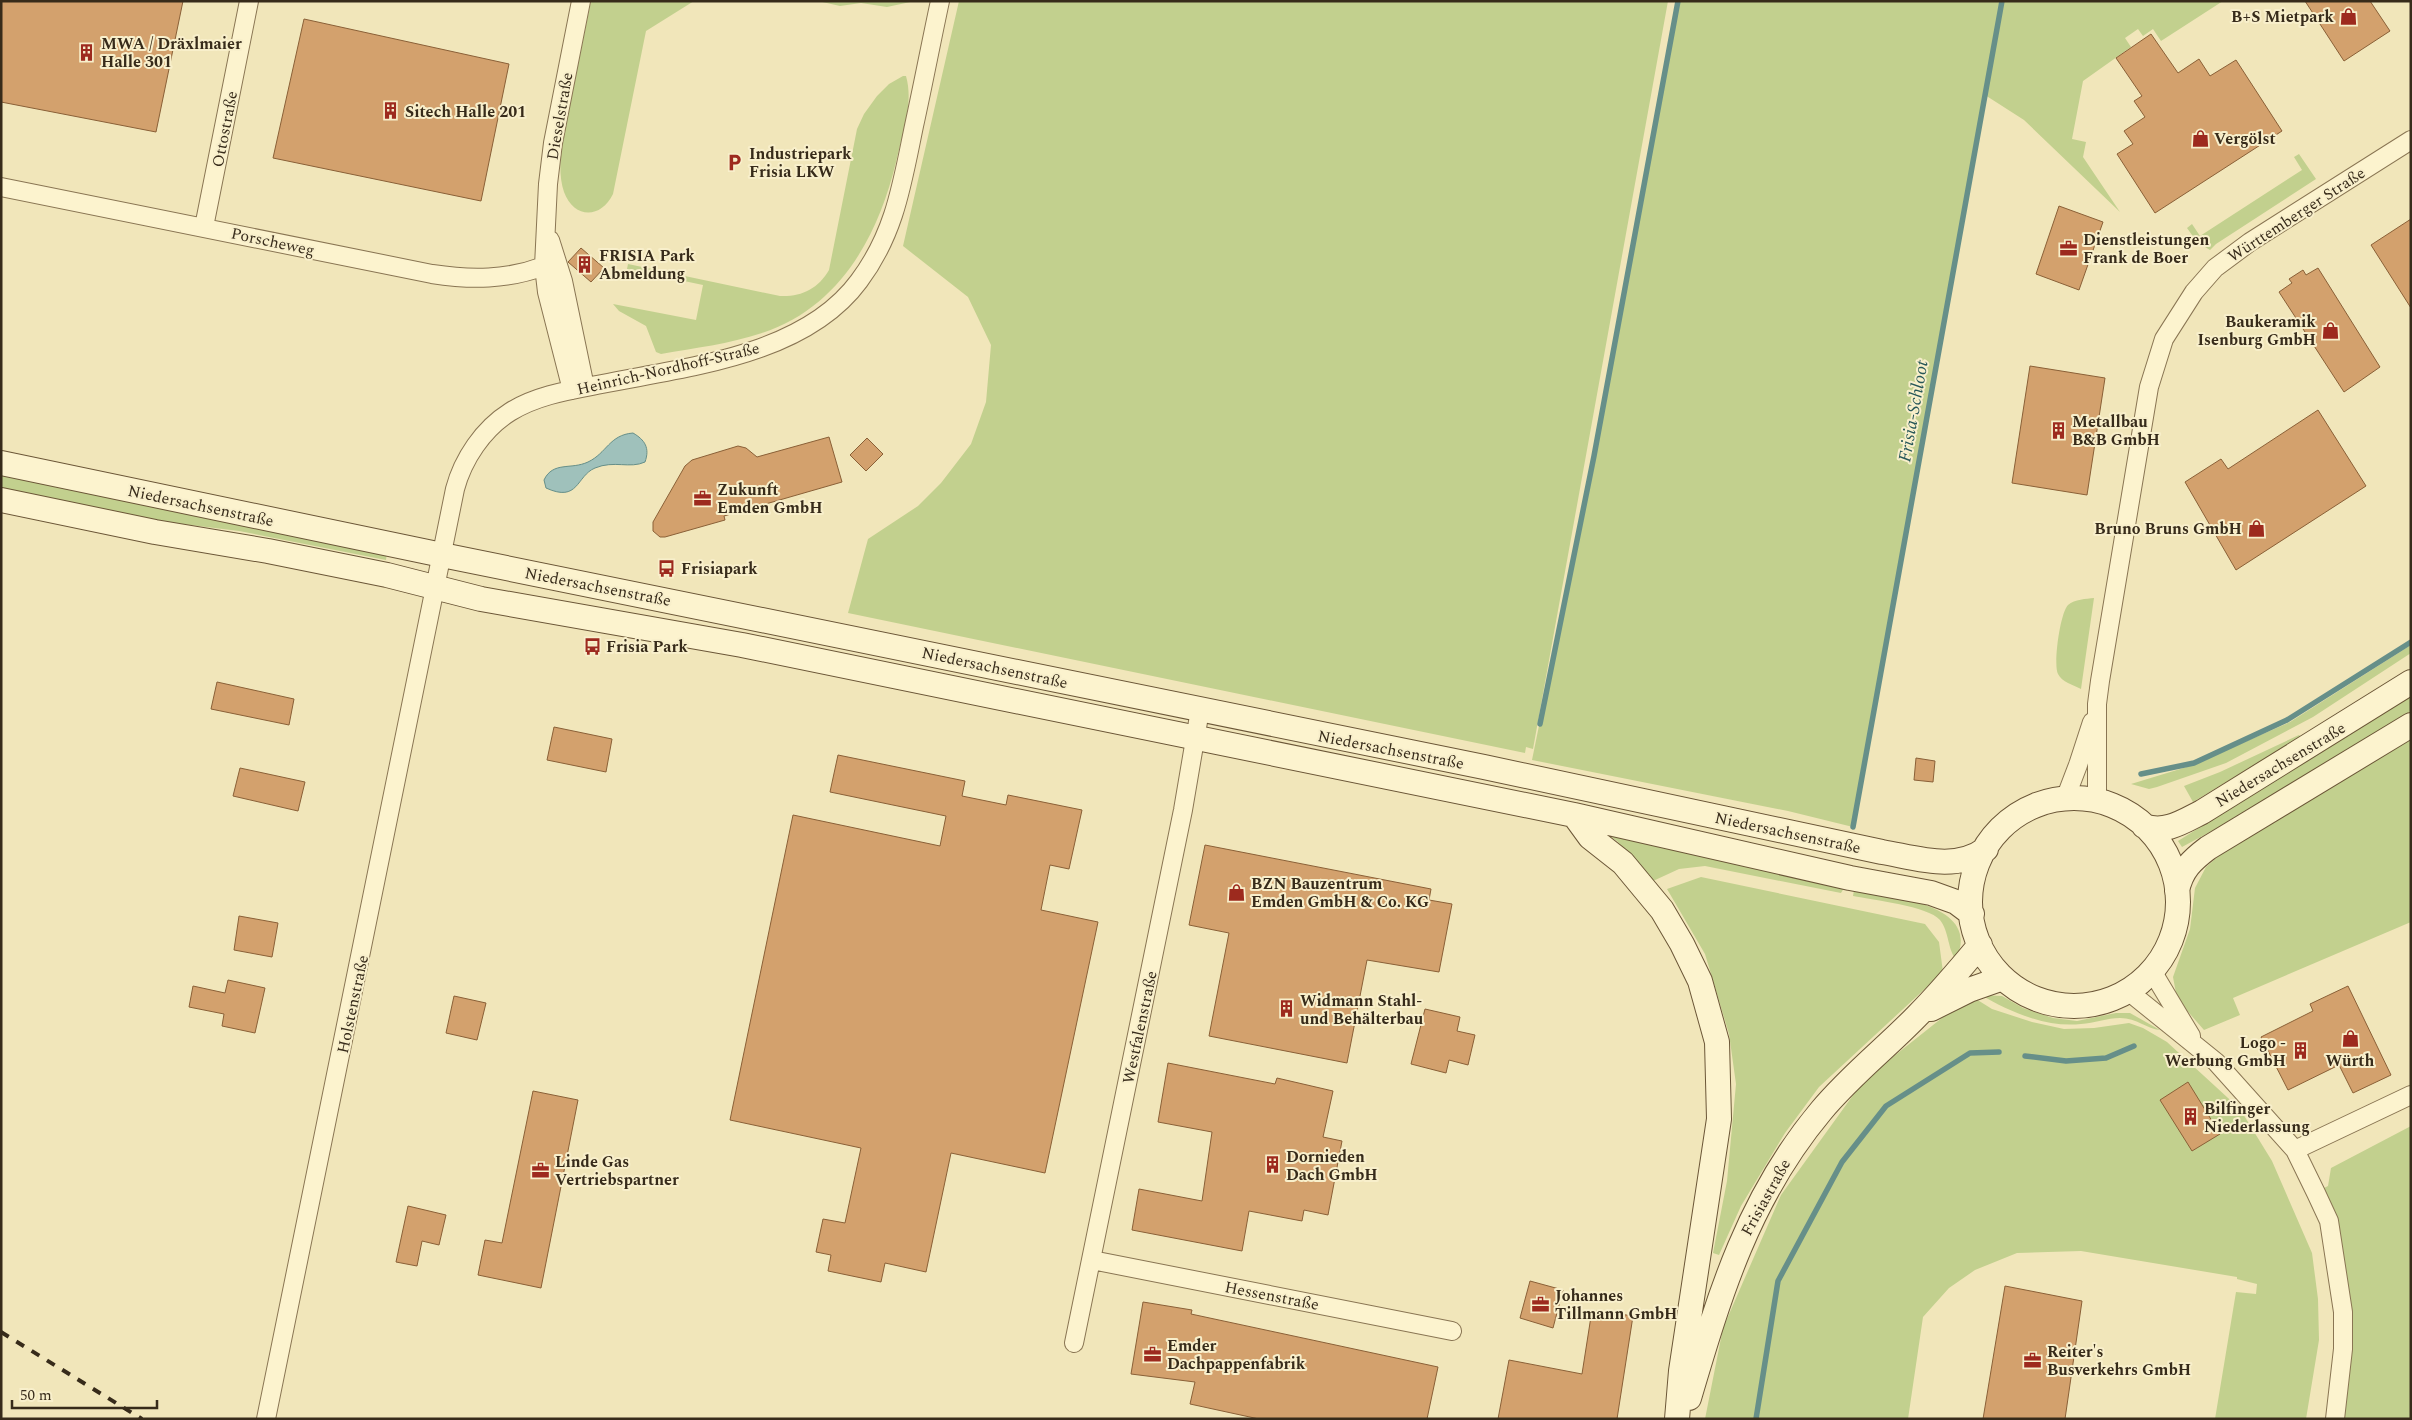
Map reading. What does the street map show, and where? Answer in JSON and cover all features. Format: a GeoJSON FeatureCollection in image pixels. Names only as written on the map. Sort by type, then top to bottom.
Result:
{"type":"FeatureCollection","features":[{"type":"Feature","properties":{"kind":"main road","name":"Niedersachsenstraße"},"geometry":{"type":"LineString","coordinates":[[1,463],[1933,862],[1965,861],[1986,849]]}},
{"type":"Feature","properties":{"kind":"main road","name":"Niedersachsenstraße"},"geometry":{"type":"LineString","coordinates":[[1,500],[155,532],[268,551],[387,575],[481,600],[742,645],[1574,815],[1850,878],[1931,893],[1956,902],[1972,914]]}},
{"type":"Feature","properties":{"kind":"main road","name":"Niedersachsenstraße"},"geometry":{"type":"LineString","coordinates":[[2144,826],[2157,829],[2167,828],[2202,812],[2411,682]]}},
{"type":"Feature","properties":{"kind":"main road","name":"Niedersachsenstraße"},"geometry":{"type":"LineString","coordinates":[[2177,891],[2181,876],[2188,864],[2208,848],[2348,765],[2411,725]]}},
{"type":"Feature","properties":{"kind":"main road","name":"Niedersachsenstraße"},"geometry":{"type":"LineString","coordinates":[[2082,798],[2097,801],[2128,813],[2144,826],[2160,844],[2170,861],[2177,891],[2177,920],[2172,939],[2152,971],[2128,992],[2096,1004],[2069,1006],[2031,997],[2003,978],[1990,963],[1980,945],[1972,914],[1974,877],[1986,849],[2004,826],[2023,812],[2046,802],[2082,798]]}},
{"type":"Feature","properties":{"kind":"main road"},"geometry":{"type":"LineString","coordinates":[[1574,815],[1590,838],[1624,863],[1662,910],[1682,944],[1700,981],[1717,1042],[1720,1119],[1681,1371],[1677,1419]]}},
{"type":"Feature","properties":{"kind":"main road","name":"Frisiastraße"},"geometry":{"type":"LineString","coordinates":[[1683,1419],[1717,1303],[1746,1229],[1784,1161],[1820,1112],[1858,1070],[1916,1017],[1980,945]]}},
{"type":"Feature","properties":{"kind":"main road","name":"Frisiastraße"},"geometry":{"type":"LineString","coordinates":[[1916,1017],[1969,990],[2003,978]]}},
{"type":"Feature","properties":{"kind":"street","name":"Ottostraße"},"geometry":{"type":"LineString","coordinates":[[204,227],[249,1]]}},
{"type":"Feature","properties":{"kind":"street","name":"Dieselstraße"},"geometry":{"type":"LineString","coordinates":[[579,389],[547,292],[544,266],[548,184],[553,143],[581,1]]}},
{"type":"Feature","properties":{"kind":"street","name":"Heinrich-Nordhoff-Straße"},"geometry":{"type":"LineString","coordinates":[[435,588],[458,480],[479,442],[510,412],[536,400],[579,389],[730,357],[761,348],[808,325],[829,310],[857,284],[880,249],[896,207],[940,1]]}},
{"type":"Feature","properties":{"kind":"street","name":"Württemberger Straße"},"geometry":{"type":"LineString","coordinates":[[2065,799],[2097,704],[2135,461],[2154,366],[2164,339],[2194,292],[2215,268],[2250,242],[2411,140]]}},
{"type":"Feature","properties":{"kind":"street","name":"Porscheweg"},"geometry":{"type":"LineString","coordinates":[[1,188],[455,277],[492,278],[544,266]]}},
{"type":"Feature","properties":{"kind":"street","name":"Dieselstraße"},"geometry":{"type":"LineString","coordinates":[[547,232],[569,306],[579,389]]}},
{"type":"Feature","properties":{"kind":"street","name":"Holstenstraße"},"geometry":{"type":"LineString","coordinates":[[266,1419],[435,588]]}},
{"type":"Feature","properties":{"kind":"street","name":"Württemberger Straße"},"geometry":{"type":"LineString","coordinates":[[2097,704],[2097,801]]}},
{"type":"Feature","properties":{"kind":"street","name":"Westfalenstraße"},"geometry":{"type":"LineString","coordinates":[[1074,1343],[1183,810],[1200,710]]}},
{"type":"Feature","properties":{"kind":"street"},"geometry":{"type":"LineString","coordinates":[[2152,971],[2197,1045]]}},
{"type":"Feature","properties":{"kind":"street"},"geometry":{"type":"LineString","coordinates":[[2128,992],[2197,1045],[2227,1074],[2295,1150],[2329,1221],[2337,1265],[2343,1312],[2343,1349],[2335,1419]]}},
{"type":"Feature","properties":{"kind":"street"},"geometry":{"type":"LineString","coordinates":[[2295,1150],[2411,1096]]}},
{"type":"Feature","properties":{"kind":"street","name":"Hessenstraße"},"geometry":{"type":"LineString","coordinates":[[1092,1260],[1452,1331]]}},
{"type":"Feature","properties":{"kind":"green space"},"geometry":{"type":"Polygon","coordinates":[[[591,1],[694,1],[646,31],[613,194],[602,208],[588,212],[581,211],[568,201],[562,186],[560,163],[591,1]]]}},
{"type":"Feature","properties":{"kind":"green space"},"geometry":{"type":"Polygon","coordinates":[[[818,1],[915,1],[887,7],[861,3],[840,6],[818,1]]]}},
{"type":"Feature","properties":{"kind":"green space"},"geometry":{"type":"Polygon","coordinates":[[[959,1],[1668,1],[1533,749],[1526,747],[1525,753],[848,613],[868,539],[918,506],[941,483],[971,444],[986,402],[991,345],[968,297],[903,246],[959,1]]]}},
{"type":"Feature","properties":{"kind":"green space"},"geometry":{"type":"Polygon","coordinates":[[[1678,1],[2223,1],[2161,41],[2153,29],[2143,36],[2138,29],[2125,38],[2131,47],[2083,81],[2072,139],[2086,142],[2083,157],[2120,212],[2024,120],[1985,95],[1853,827],[1788,811],[1532,760],[1594,456],[1678,1]]]}},
{"type":"Feature","properties":{"kind":"green space"},"geometry":{"type":"Polygon","coordinates":[[[906,76],[908,87],[908,108],[888,190],[866,242],[851,266],[833,288],[813,306],[789,322],[762,333],[712,345],[661,354],[656,352],[646,326],[619,311],[613,304],[696,320],[703,285],[627,269],[628,264],[780,296],[795,295],[814,287],[825,277],[829,270],[857,129],[864,114],[877,96],[889,84],[906,76]]]}},
{"type":"Feature","properties":{"kind":"green space"},"geometry":{"type":"Polygon","coordinates":[[[2299,154],[2316,179],[2216,244],[2210,250],[2197,242],[2187,228],[2192,224],[2200,236],[2302,170],[2294,157],[2299,154]]]}},
{"type":"Feature","properties":{"kind":"green space"},"geometry":{"type":"Polygon","coordinates":[[[1,472],[387,552],[386,560],[239,531],[134,518],[1,490],[1,472]]]}},
{"type":"Feature","properties":{"kind":"green space"},"geometry":{"type":"Polygon","coordinates":[[[2094,598],[2081,689],[2065,681],[2058,674],[2056,661],[2058,639],[2062,618],[2068,605],[2077,600],[2094,598]]]}},
{"type":"Feature","properties":{"kind":"green space"},"geometry":{"type":"Polygon","coordinates":[[[2411,645],[2411,653],[2313,717],[2226,763],[2149,789],[2131,784],[2190,766],[2290,722],[2411,645]]]}},
{"type":"Feature","properties":{"kind":"green space"},"geometry":{"type":"Polygon","coordinates":[[[2411,695],[2411,711],[2221,826],[2182,847],[2178,841],[2411,695]]]}},
{"type":"Feature","properties":{"kind":"green space"},"geometry":{"type":"Polygon","coordinates":[[[2299,735],[2301,737],[2193,802],[2184,786],[2220,772],[2299,735]]]}},
{"type":"Feature","properties":{"kind":"green space"},"geometry":{"type":"Polygon","coordinates":[[[2411,738],[2411,922],[2233,998],[2240,1015],[2204,1030],[2183,1006],[2176,993],[2173,977],[2190,929],[2195,888],[2206,867],[2221,854],[2411,738]]]}},
{"type":"Feature","properties":{"kind":"green space"},"geometry":{"type":"Polygon","coordinates":[[[1602,831],[1844,888],[1841,893],[1705,866],[1679,869],[1653,881],[1617,841],[1602,831]]]}},
{"type":"Feature","properties":{"kind":"green space"},"geometry":{"type":"Polygon","coordinates":[[[1701,877],[1925,924],[1939,942],[1943,972],[1819,1087],[1785,1133],[1741,1206],[1719,1255],[1713,1253],[1727,1181],[1736,1084],[1729,1034],[1705,954],[1667,889],[1701,877]]]}},
{"type":"Feature","properties":{"kind":"green space"},"geometry":{"type":"Polygon","coordinates":[[[1854,890],[1909,900],[1945,914],[1956,926],[1961,940],[1956,959],[1951,951],[1943,925],[1934,915],[1912,907],[1853,896],[1854,890]]]}},
{"type":"Feature","properties":{"kind":"green space"},"geometry":{"type":"Polygon","coordinates":[[[1981,995],[2002,996],[2023,1008],[2053,1018],[2077,1021],[2116,1013],[2130,1013],[2160,1030],[2126,1018],[2068,1025],[2055,1024],[2016,1013],[1981,995]]]}},
{"type":"Feature","properties":{"kind":"green space"},"geometry":{"type":"Polygon","coordinates":[[[1967,998],[1976,999],[1992,1009],[2032,1022],[2064,1029],[2094,1028],[2129,1023],[2143,1028],[2167,1042],[2240,1109],[2272,1161],[2312,1253],[2318,1299],[2319,1340],[2306,1419],[2215,1419],[2236,1292],[2256,1294],[2257,1284],[2237,1279],[2237,1277],[2081,1251],[2017,1253],[1975,1270],[1949,1288],[1923,1317],[1908,1419],[1705,1419],[1723,1328],[1781,1195],[1864,1080],[1967,998]]]}},
{"type":"Feature","properties":{"kind":"green space"},"geometry":{"type":"Polygon","coordinates":[[[2411,1126],[2411,1419],[2340,1419],[2352,1351],[2348,1293],[2322,1189],[2328,1186],[2331,1168],[2411,1126]]]}},
{"type":"Feature","properties":{"kind":"water"},"geometry":{"type":"Polygon","coordinates":[[[633,433],[641,439],[647,449],[645,462],[634,465],[609,465],[595,468],[576,487],[565,492],[557,492],[546,488],[544,480],[552,470],[588,462],[619,437],[633,433]]]}},
{"type":"Feature","properties":{"kind":"building","name":"MWA / Dräxlmaier Halle 301"},"geometry":{"type":"Polygon","coordinates":[[[1,1],[183,1],[156,132],[1,102],[1,1]]]}},
{"type":"Feature","properties":{"kind":"building","name":"B+S Mietpark"},"geometry":{"type":"Polygon","coordinates":[[[2305,1],[2370,1],[2390,31],[2344,61],[2305,1]]]}},
{"type":"Feature","properties":{"kind":"building","name":"Sitech Halle 201"},"geometry":{"type":"Polygon","coordinates":[[[304,19],[509,64],[481,201],[273,158],[304,19]]]}},
{"type":"Feature","properties":{"kind":"building","name":"Vergölst"},"geometry":{"type":"Polygon","coordinates":[[[2151,34],[2178,73],[2199,59],[2210,76],[2236,60],[2282,131],[2155,213],[2117,154],[2133,144],[2124,131],[2145,117],[2134,101],[2142,96],[2116,58],[2151,34]]]}},
{"type":"Feature","properties":{"kind":"building","name":"Dienstleistungen Frank de Boer"},"geometry":{"type":"Polygon","coordinates":[[[2059,206],[2103,222],[2079,290],[2036,274],[2059,206]]]}},
{"type":"Feature","properties":{"kind":"building"},"geometry":{"type":"Polygon","coordinates":[[[2411,219],[2411,308],[2371,245],[2411,219]]]}},
{"type":"Feature","properties":{"kind":"building","name":"FRISIA Park Abmeldung"},"geometry":{"type":"Polygon","coordinates":[[[581,248],[604,268],[591,282],[568,262],[581,248]]]}},
{"type":"Feature","properties":{"kind":"building","name":"Baukeramik Isenburg GmbH"},"geometry":{"type":"Polygon","coordinates":[[[2318,268],[2380,367],[2344,392],[2279,292],[2292,283],[2289,279],[2303,270],[2306,275],[2318,268]]]}},
{"type":"Feature","properties":{"kind":"building","name":"Metallbau B&B GmbH"},"geometry":{"type":"Polygon","coordinates":[[[2030,366],[2105,378],[2087,495],[2012,483],[2030,366]]]}},
{"type":"Feature","properties":{"kind":"building","name":"Bruno Bruns GmbH"},"geometry":{"type":"Polygon","coordinates":[[[2318,410],[2366,486],[2236,570],[2185,482],[2221,459],[2228,469],[2318,410]]]}},
{"type":"Feature","properties":{"kind":"building"},"geometry":{"type":"Polygon","coordinates":[[[829,437],[842,482],[724,516],[725,520],[665,537],[660,537],[653,531],[653,522],[685,466],[692,460],[738,446],[746,448],[757,457],[829,437]]]}},
{"type":"Feature","properties":{"kind":"building"},"geometry":{"type":"Polygon","coordinates":[[[867,438],[883,454],[866,471],[850,455],[867,438]]]}},
{"type":"Feature","properties":{"kind":"building"},"geometry":{"type":"Polygon","coordinates":[[[217,682],[294,699],[289,725],[211,709],[217,682]]]}},
{"type":"Feature","properties":{"kind":"building"},"geometry":{"type":"Polygon","coordinates":[[[554,727],[612,739],[606,772],[547,760],[554,727]]]}},
{"type":"Feature","properties":{"kind":"building"},"geometry":{"type":"Polygon","coordinates":[[[838,755],[965,781],[962,796],[1006,805],[1008,795],[1082,810],[1069,869],[1050,865],[1041,910],[1098,922],[1045,1173],[951,1153],[926,1272],[885,1263],[881,1282],[828,1271],[831,1255],[816,1252],[823,1219],[845,1223],[861,1148],[730,1120],[793,815],[940,846],[946,816],[830,792],[838,755]]]}},
{"type":"Feature","properties":{"kind":"building"},"geometry":{"type":"Polygon","coordinates":[[[1916,758],[1935,761],[1933,782],[1914,780],[1916,758]]]}},
{"type":"Feature","properties":{"kind":"building"},"geometry":{"type":"Polygon","coordinates":[[[240,768],[305,782],[298,811],[233,796],[240,768]]]}},
{"type":"Feature","properties":{"kind":"building"},"geometry":{"type":"Polygon","coordinates":[[[1205,845],[1431,889],[1429,900],[1452,904],[1439,972],[1367,960],[1347,1063],[1209,1036],[1229,933],[1189,925],[1205,845]]]}},
{"type":"Feature","properties":{"kind":"building"},"geometry":{"type":"Polygon","coordinates":[[[239,916],[278,923],[272,957],[234,950],[239,916]]]}},
{"type":"Feature","properties":{"kind":"building"},"geometry":{"type":"Polygon","coordinates":[[[228,980],[265,988],[255,1033],[222,1026],[224,1014],[189,1007],[193,986],[225,993],[228,980]]]}},
{"type":"Feature","properties":{"kind":"building"},"geometry":{"type":"Polygon","coordinates":[[[2348,986],[2391,1075],[2353,1093],[2339,1065],[2288,1090],[2261,1037],[2313,1011],[2310,1004],[2348,986]]]}},
{"type":"Feature","properties":{"kind":"building"},"geometry":{"type":"Polygon","coordinates":[[[454,996],[486,1003],[477,1040],[446,1033],[454,996]]]}},
{"type":"Feature","properties":{"kind":"building"},"geometry":{"type":"Polygon","coordinates":[[[1425,1009],[1460,1017],[1457,1031],[1475,1035],[1468,1065],[1449,1060],[1446,1073],[1411,1064],[1425,1009]]]}},
{"type":"Feature","properties":{"kind":"building","name":"Dornieden Dach GmbH"},"geometry":{"type":"Polygon","coordinates":[[[1168,1063],[1275,1084],[1277,1078],[1333,1091],[1323,1137],[1342,1141],[1328,1215],[1304,1210],[1302,1221],[1249,1211],[1242,1251],[1132,1230],[1139,1189],[1202,1201],[1212,1132],[1158,1122],[1168,1063]]]}},
{"type":"Feature","properties":{"kind":"building","name":"Bilfinger Niederlassung"},"geometry":{"type":"Polygon","coordinates":[[[2188,1082],[2220,1134],[2192,1151],[2160,1100],[2188,1082]]]}},
{"type":"Feature","properties":{"kind":"building","name":"Linde Gas Vertriebspartner"},"geometry":{"type":"Polygon","coordinates":[[[533,1091],[578,1100],[541,1288],[478,1275],[485,1240],[502,1243],[533,1091]]]}},
{"type":"Feature","properties":{"kind":"building"},"geometry":{"type":"Polygon","coordinates":[[[408,1206],[446,1215],[439,1245],[422,1241],[417,1266],[396,1262],[408,1206]]]}},
{"type":"Feature","properties":{"kind":"building","name":"Johannes Tillmann GmbH"},"geometry":{"type":"Polygon","coordinates":[[[1530,1281],[1563,1290],[1553,1328],[1520,1318],[1530,1281]]]}},
{"type":"Feature","properties":{"kind":"building","name":"Reiter's Busverkehrs GmbH"},"geometry":{"type":"Polygon","coordinates":[[[2005,1286],[2082,1301],[2065,1419],[1983,1419],[2005,1286]]]}},
{"type":"Feature","properties":{"kind":"building"},"geometry":{"type":"Polygon","coordinates":[[[1143,1302],[1192,1310],[1191,1314],[1438,1367],[1427,1419],[1259,1419],[1190,1404],[1195,1382],[1131,1374],[1143,1302]]]}},
{"type":"Feature","properties":{"kind":"building"},"geometry":{"type":"Polygon","coordinates":[[[1592,1310],[1633,1316],[1617,1419],[1498,1419],[1509,1360],[1582,1374],[1592,1310]]]}},
{"type":"Feature","properties":{"kind":"waterway"},"geometry":{"type":"LineString","coordinates":[[1540,724],[1594,456],[1678,1]]}},
{"type":"Feature","properties":{"kind":"waterway","name":"Frisia-Schloot"},"geometry":{"type":"LineString","coordinates":[[1853,827],[2002,1]]}},
{"type":"Feature","properties":{"kind":"waterway"},"geometry":{"type":"LineString","coordinates":[[2141,774],[2194,763],[2287,720],[2411,642]]}},
{"type":"Feature","properties":{"kind":"waterway"},"geometry":{"type":"LineString","coordinates":[[2025,1056],[2066,1061],[2106,1058],[2134,1046]]}},
{"type":"Feature","properties":{"kind":"waterway"},"geometry":{"type":"LineString","coordinates":[[1756,1419],[1778,1281],[1842,1162],[1886,1106],[1970,1053],[1999,1052]]}},
{"type":"Feature","properties":{"kind":"railway"},"geometry":{"type":"LineString","coordinates":[[1,1332],[142,1419]]}},
{"type":"Feature","properties":{"kind":"place","name":"B+S Mietpark"},"geometry":{"type":"Point","coordinates":[2348,16]}},
{"type":"Feature","properties":{"kind":"place","name":"MWA / Dräxlmaier Halle 301"},"geometry":{"type":"Point","coordinates":[87,52]}},
{"type":"Feature","properties":{"kind":"place","name":"Sitech Halle 201"},"geometry":{"type":"Point","coordinates":[391,111]}},
{"type":"Feature","properties":{"kind":"place","name":"Vergölst"},"geometry":{"type":"Point","coordinates":[2200,138]}},
{"type":"Feature","properties":{"kind":"place","name":"Industriepark Frisia LKW"},"geometry":{"type":"Point","coordinates":[735,162]}},
{"type":"Feature","properties":{"kind":"place","name":"Dienstleistungen Frank de Boer"},"geometry":{"type":"Point","coordinates":[2069,248]}},
{"type":"Feature","properties":{"kind":"place","name":"FRISIA Park Abmeldung"},"geometry":{"type":"Point","coordinates":[585,264]}},
{"type":"Feature","properties":{"kind":"place","name":"Baukeramik Isenburg GmbH"},"geometry":{"type":"Point","coordinates":[2330,330]}},
{"type":"Feature","properties":{"kind":"place","name":"Metallbau B&B GmbH"},"geometry":{"type":"Point","coordinates":[2058,430]}},
{"type":"Feature","properties":{"kind":"place","name":"Zukunft Emden GmbH"},"geometry":{"type":"Point","coordinates":[703,498]}},
{"type":"Feature","properties":{"kind":"place","name":"Bruno Bruns GmbH"},"geometry":{"type":"Point","coordinates":[2256,528]}},
{"type":"Feature","properties":{"kind":"place","name":"Frisiapark"},"geometry":{"type":"Point","coordinates":[667,568]}},
{"type":"Feature","properties":{"kind":"place","name":"Frisia Park"},"geometry":{"type":"Point","coordinates":[592,646]}},
{"type":"Feature","properties":{"kind":"place","name":"BZN Bauzentrum Emden GmbH & Co. KG"},"geometry":{"type":"Point","coordinates":[1237,892]}},
{"type":"Feature","properties":{"kind":"place","name":"Widmann Stahl- und Behälterbau"},"geometry":{"type":"Point","coordinates":[1286,1009]}},
{"type":"Feature","properties":{"kind":"place","name":"Würth"},"geometry":{"type":"Point","coordinates":[2350,1038]}},
{"type":"Feature","properties":{"kind":"place","name":"Logo - Werbung GmbH"},"geometry":{"type":"Point","coordinates":[2300,1051]}},
{"type":"Feature","properties":{"kind":"place","name":"Bilfinger Niederlassung"},"geometry":{"type":"Point","coordinates":[2190,1117]}},
{"type":"Feature","properties":{"kind":"place","name":"Dornieden Dach GmbH"},"geometry":{"type":"Point","coordinates":[1272,1165]}},
{"type":"Feature","properties":{"kind":"place","name":"Linde Gas Vertriebspartner"},"geometry":{"type":"Point","coordinates":[541,1170]}},
{"type":"Feature","properties":{"kind":"place","name":"Johannes Tillmann GmbH"},"geometry":{"type":"Point","coordinates":[1541,1304]}},
{"type":"Feature","properties":{"kind":"place","name":"Emder Dachpappenfabrik"},"geometry":{"type":"Point","coordinates":[1153,1354]}},
{"type":"Feature","properties":{"kind":"place","name":"Reiter's Busverkehrs GmbH"},"geometry":{"type":"Point","coordinates":[2033,1360]}}]}
